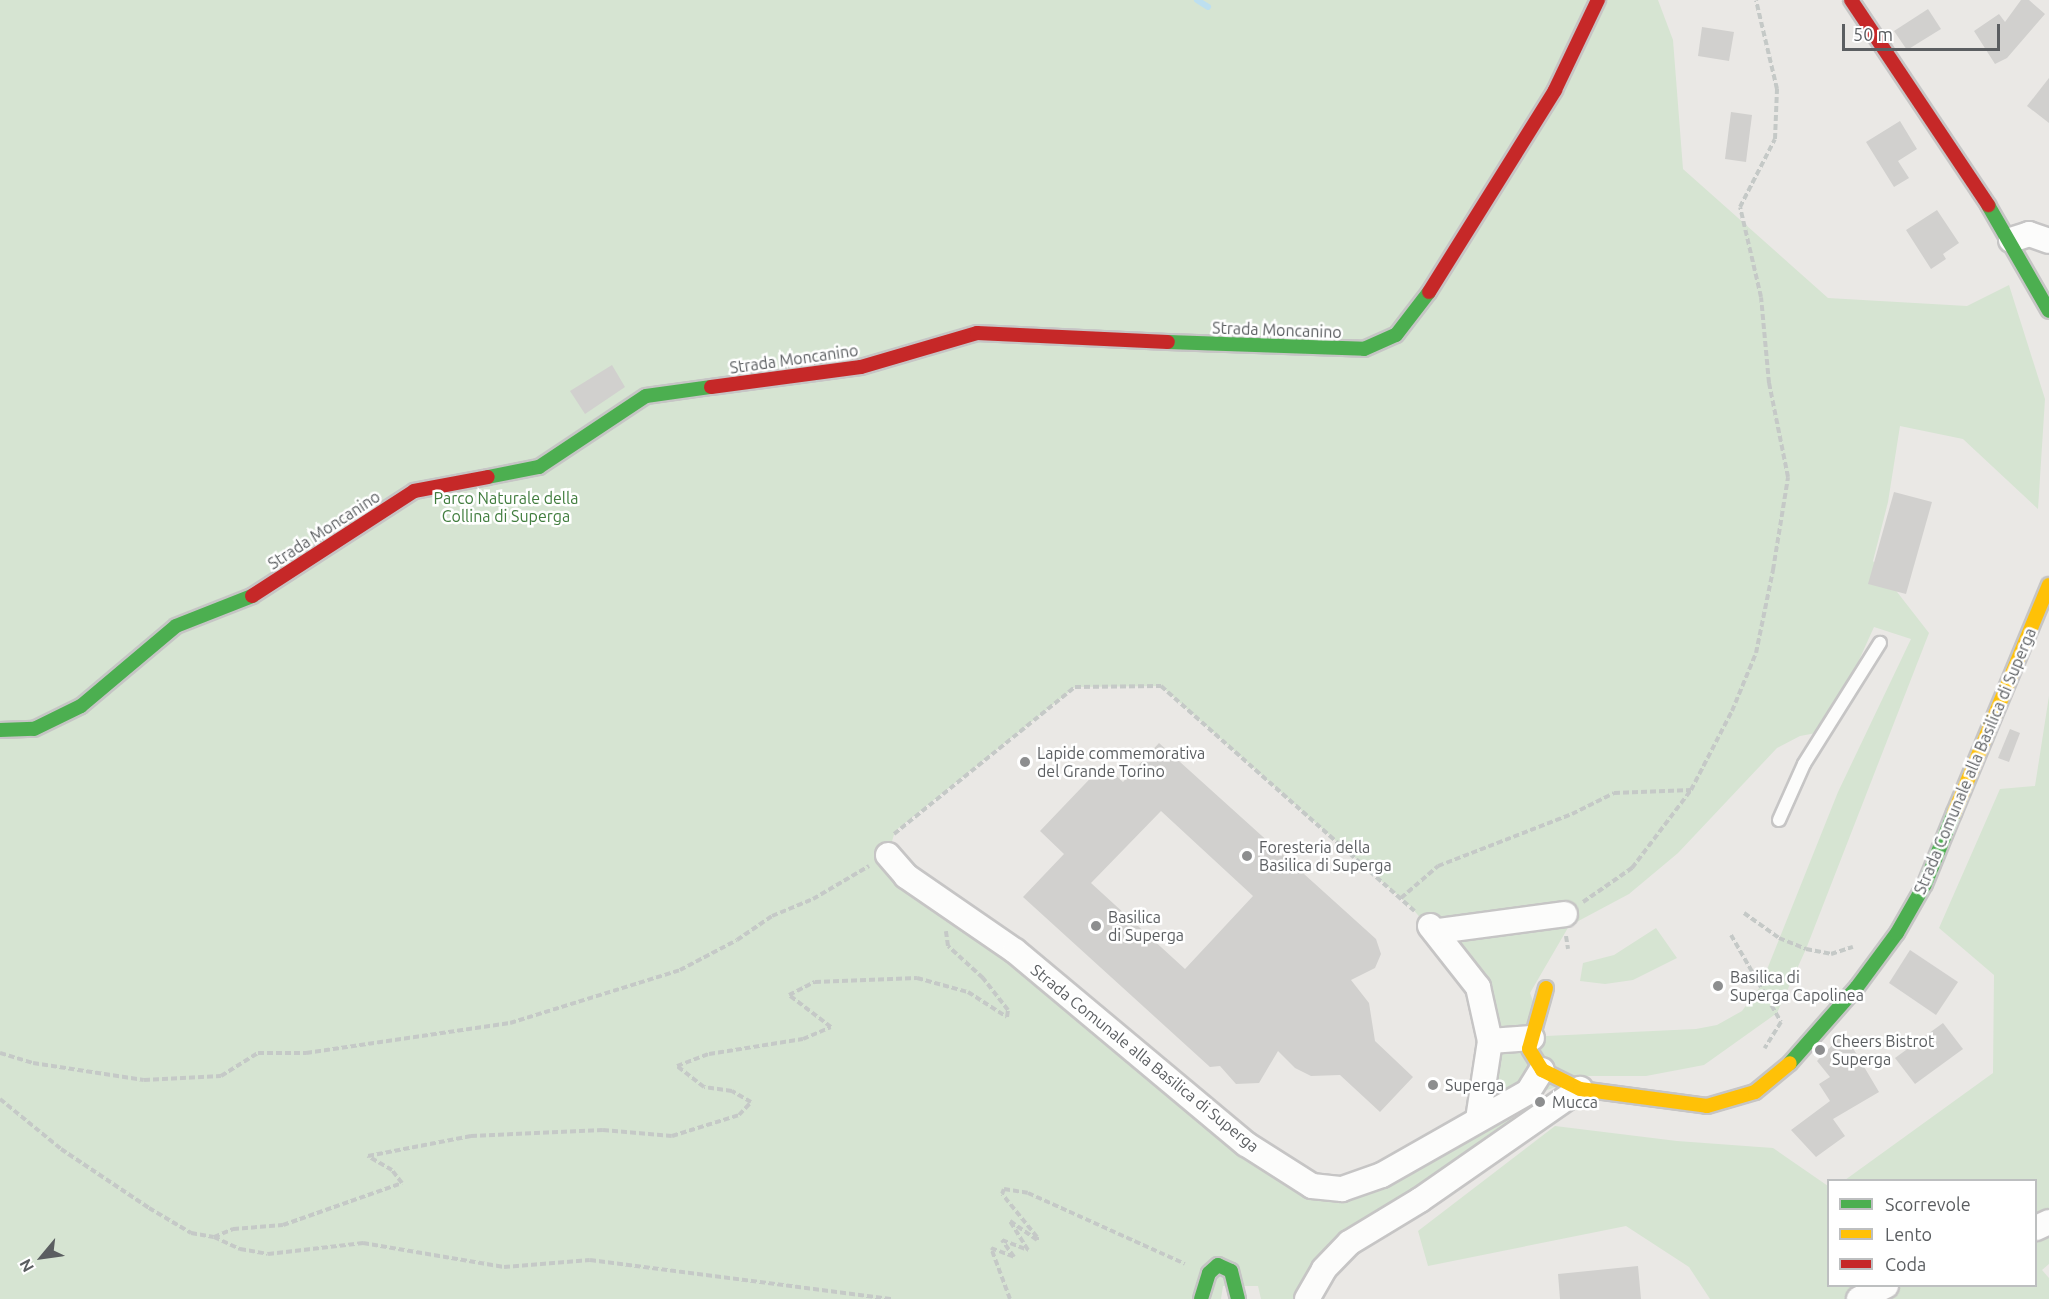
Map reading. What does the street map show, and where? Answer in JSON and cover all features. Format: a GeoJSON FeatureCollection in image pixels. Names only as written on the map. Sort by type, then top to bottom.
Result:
{"type":"FeatureCollection","features":[{"type":"Feature","properties":{"kind":"street","name":"Strada Moncanino"},"geometry":{"type":"LineString","coordinates":[[0,730],[34,729],[81,706],[176,626],[254,595],[414,491],[539,467],[646,396],[861,367],[938,342],[977,333],[1364,349],[1396,334],[1441,277],[1555,90],[1598,0]]}},
{"type":"Feature","properties":{"kind":"street"},"geometry":{"type":"LineString","coordinates":[[1851,0],[2011,240],[2049,311]]}},
{"type":"Feature","properties":{"kind":"street"},"geometry":{"type":"LineString","coordinates":[[2011,240],[2029,234],[2049,241]]}},
{"type":"Feature","properties":{"kind":"street","name":"Strada Comunale alla Basilica di Superga"},"geometry":{"type":"LineString","coordinates":[[888,855],[906,876],[1016,951],[1246,1144],[1312,1186],[1342,1189],[1382,1175],[1478,1119],[1537,1080],[1580,1089],[1707,1106],[1755,1092],[1791,1062],[1857,987],[1897,933],[1925,884],[2049,585]]}},
{"type":"Feature","properties":{"kind":"street"},"geometry":{"type":"LineString","coordinates":[[1478,1119],[1490,1041],[1478,987],[1434,929],[1565,914]]}},
{"type":"Feature","properties":{"kind":"street"},"geometry":{"type":"LineString","coordinates":[[1537,1080],[1529,1050],[1546,988]]}},
{"type":"Feature","properties":{"kind":"street"},"geometry":{"type":"LineString","coordinates":[[1490,1041],[1532,1038]]}},
{"type":"Feature","properties":{"kind":"street"},"geometry":{"type":"LineString","coordinates":[[1307,1299],[1324,1269],[1349,1243],[1400,1213],[1580,1089]]}},
{"type":"Feature","properties":{"kind":"street"},"geometry":{"type":"LineString","coordinates":[[1202,1299],[1209,1273],[1218,1265],[1231,1271],[1238,1299]]}},
{"type":"Feature","properties":{"kind":"street"},"geometry":{"type":"LineString","coordinates":[[1859,1299],[1884,1287]]}},
{"type":"Feature","properties":{"kind":"lane"},"geometry":{"type":"LineString","coordinates":[[1779,820],[1804,764],[1880,643]]}},
{"type":"Feature","properties":{"kind":"path"},"geometry":{"type":"LineString","coordinates":[[1568,949],[1565,914],[1632,868],[1691,790],[1732,711],[1756,653],[1788,477],[1769,383],[1761,297],[1740,207],[1774,138],[1777,89],[1756,0]]}},
{"type":"Feature","properties":{"kind":"path"},"geometry":{"type":"LineString","coordinates":[[0,1053],[33,1064],[144,1080],[221,1076],[258,1053],[306,1053],[510,1023],[680,970],[888,855],[895,831],[1075,687],[1161,686],[1412,908]]}},
{"type":"Feature","properties":{"kind":"path"},"geometry":{"type":"LineString","coordinates":[[1401,898],[1438,866],[1572,814],[1614,793],[1691,790]]}},
{"type":"Feature","properties":{"kind":"path"},"geometry":{"type":"LineString","coordinates":[[214,1237],[233,1229],[283,1225],[402,1183],[392,1170],[368,1156],[471,1136],[603,1130],[672,1136],[739,1115],[752,1102],[732,1091],[704,1087],[677,1066],[709,1054],[803,1040],[831,1026],[789,995],[815,982],[916,978],[968,992],[1007,1017],[1008,1010],[983,978],[948,946],[946,929],[950,906]]}},
{"type":"Feature","properties":{"kind":"path"},"geometry":{"type":"LineString","coordinates":[[1744,913],[1779,938],[1806,949],[1837,953],[1863,942]]}},
{"type":"Feature","properties":{"kind":"path"},"geometry":{"type":"LineString","coordinates":[[1731,935],[1781,1022],[1761,1054]]}},
{"type":"Feature","properties":{"kind":"path"},"geometry":{"type":"LineString","coordinates":[[0,1099],[61,1149],[148,1208],[191,1233],[214,1237],[240,1249],[268,1254],[363,1244],[504,1267],[590,1260],[892,1299]]}},
{"type":"Feature","properties":{"kind":"path"},"geometry":{"type":"LineString","coordinates":[[1010,1299],[991,1248],[1014,1257],[1002,1240],[1028,1250],[1010,1221],[1037,1240],[1037,1237],[1002,1194],[1004,1189],[1028,1193],[1209,1273]]}},
{"type":"Feature","properties":{"kind":"green space","name":"Parco Naturale della Collina di Superga"},"geometry":{"type":"Polygon","coordinates":[[[0,0],[1658,0],[1673,40],[1683,169],[1828,298],[1967,306],[2009,285],[2045,399],[2038,509],[1963,439],[1900,426],[1888,502],[1873,561],[1929,633],[1806,949],[1777,1013],[1704,1065],[1646,1076],[1586,1076],[1547,1090],[1327,1272],[1319,1299],[1261,1299],[1258,1286],[1223,1286],[1221,1299],[0,1299],[0,0]],[[1874,627],[1827,731],[1800,736],[1777,748],[1678,853],[1629,894],[1569,926],[1530,993],[1546,1036],[1696,1029],[1717,1025],[1742,1011],[1760,987],[1838,792],[1911,639],[1874,627]],[[1161,686],[1075,687],[895,831],[888,855],[1246,1144],[1342,1189],[1478,1119],[1478,987],[1412,908],[1161,686]]]}},
{"type":"Feature","properties":{"kind":"green space"},"geometry":{"type":"Polygon","coordinates":[[[2049,696],[2049,1264],[2042,1270],[2049,1278],[2049,1299],[1710,1299],[1689,1267],[1626,1226],[1428,1266],[1418,1231],[1555,1126],[1677,1141],[1773,1148],[1827,1185],[1827,1287],[2037,1287],[2037,1179],[1846,1179],[1993,1073],[1994,975],[1939,928],[2000,789],[2035,786],[2049,696]]]}},
{"type":"Feature","properties":{"kind":"green space"},"geometry":{"type":"Polygon","coordinates":[[[1656,928],[1677,958],[1633,980],[1605,984],[1580,981],[1583,963],[1614,955],[1656,928]]]}},
{"type":"Feature","properties":{"kind":"building"},"geometry":{"type":"Polygon","coordinates":[[[2021,0],[2029,0],[2045,14],[2007,58],[1995,64],[1974,31],[1999,14],[2005,22],[2021,0]]]}},
{"type":"Feature","properties":{"kind":"building"},"geometry":{"type":"Polygon","coordinates":[[[1928,9],[1941,29],[1907,50],[1894,31],[1928,9]]]}},
{"type":"Feature","properties":{"kind":"building"},"geometry":{"type":"Polygon","coordinates":[[[1702,27],[1734,32],[1729,61],[1698,56],[1702,27]]]}},
{"type":"Feature","properties":{"kind":"building"},"geometry":{"type":"Polygon","coordinates":[[[2049,78],[2049,123],[2027,106],[2049,78]]]}},
{"type":"Feature","properties":{"kind":"building"},"geometry":{"type":"Polygon","coordinates":[[[1731,112],[1752,115],[1746,162],[1725,159],[1731,112]]]}},
{"type":"Feature","properties":{"kind":"building"},"geometry":{"type":"Polygon","coordinates":[[[1900,121],[1917,149],[1898,161],[1909,178],[1894,187],[1866,142],[1900,121]]]}},
{"type":"Feature","properties":{"kind":"building"},"geometry":{"type":"Polygon","coordinates":[[[1937,210],[1959,243],[1943,254],[1946,259],[1931,269],[1906,230],[1937,210]]]}},
{"type":"Feature","properties":{"kind":"building"},"geometry":{"type":"Polygon","coordinates":[[[612,365],[625,387],[585,414],[570,391],[612,365]]]}},
{"type":"Feature","properties":{"kind":"building"},"geometry":{"type":"Polygon","coordinates":[[[1894,492],[1932,502],[1906,594],[1868,584],[1894,492]]]}},
{"type":"Feature","properties":{"kind":"building"},"geometry":{"type":"Polygon","coordinates":[[[2010,729],[2020,733],[2009,762],[1998,758],[2010,729]]]}},
{"type":"Feature","properties":{"kind":"building","name":"Basilica di Superga"},"geometry":{"type":"Polygon","coordinates":[[[1159,743],[1376,939],[1381,954],[1375,968],[1351,980],[1369,1003],[1375,1041],[1413,1077],[1380,1112],[1340,1075],[1311,1076],[1295,1068],[1278,1051],[1259,1083],[1236,1084],[1220,1066],[1210,1067],[1023,897],[1064,854],[1040,831],[1104,764],[1123,782],[1159,743]],[[1161,811],[1091,883],[1185,969],[1253,896],[1161,811]]]}},
{"type":"Feature","properties":{"kind":"building"},"geometry":{"type":"Polygon","coordinates":[[[1910,950],[1958,982],[1936,1015],[1889,983],[1910,950]]]}},
{"type":"Feature","properties":{"kind":"building"},"geometry":{"type":"Polygon","coordinates":[[[1943,1023],[1963,1049],[1915,1084],[1895,1058],[1943,1023]]]}},
{"type":"Feature","properties":{"kind":"building"},"geometry":{"type":"Polygon","coordinates":[[[1844,1033],[1879,1092],[1833,1119],[1845,1136],[1816,1157],[1791,1130],[1830,1101],[1819,1084],[1830,1077],[1817,1061],[1844,1033]]]}},
{"type":"Feature","properties":{"kind":"building"},"geometry":{"type":"Polygon","coordinates":[[[1638,1266],[1641,1299],[1560,1299],[1558,1274],[1638,1266]]]}},
{"type":"Feature","properties":{"kind":"waterway"},"geometry":{"type":"LineString","coordinates":[[1197,0],[1208,7]]}},
{"type":"Feature","properties":{"kind":"traffic: fast"},"geometry":{"type":"LineString","coordinates":[[1988,205],[2049,311]]}},
{"type":"Feature","properties":{"kind":"traffic: fast"},"geometry":{"type":"LineString","coordinates":[[1168,342],[1364,349],[1396,335],[1429,292]]}},
{"type":"Feature","properties":{"kind":"traffic: fast"},"geometry":{"type":"LineString","coordinates":[[488,477],[539,467],[646,396],[711,387]]}},
{"type":"Feature","properties":{"kind":"traffic: fast"},"geometry":{"type":"LineString","coordinates":[[0,730],[34,729],[81,706],[176,626],[252,596]]}},
{"type":"Feature","properties":{"kind":"traffic: fast"},"geometry":{"type":"LineString","coordinates":[[1790,1063],[1857,987],[1897,933],[1925,884],[1954,813]]}},
{"type":"Feature","properties":{"kind":"traffic: fast"},"geometry":{"type":"LineString","coordinates":[[1201,1299],[1209,1273],[1218,1265],[1231,1271],[1238,1299]]}},
{"type":"Feature","properties":{"kind":"traffic: slow"},"geometry":{"type":"LineString","coordinates":[[1954,813],[2049,585]]}},
{"type":"Feature","properties":{"kind":"traffic: slow"},"geometry":{"type":"LineString","coordinates":[[1546,988],[1529,1049],[1542,1070],[1580,1089],[1707,1106],[1755,1092],[1790,1063]]}},
{"type":"Feature","properties":{"kind":"traffic: jam"},"geometry":{"type":"LineString","coordinates":[[1429,292],[1555,90],[1598,0]]}},
{"type":"Feature","properties":{"kind":"traffic: jam"},"geometry":{"type":"LineString","coordinates":[[1851,0],[1988,205]]}},
{"type":"Feature","properties":{"kind":"traffic: jam"},"geometry":{"type":"LineString","coordinates":[[711,387],[861,367],[977,333],[1168,342]]}},
{"type":"Feature","properties":{"kind":"traffic: jam"},"geometry":{"type":"LineString","coordinates":[[252,596],[414,491],[488,477]]}},
{"type":"Feature","properties":{"kind":"place","name":"Lapide commemorativa del Grande Torino"},"geometry":{"type":"Point","coordinates":[1025,762]}},
{"type":"Feature","properties":{"kind":"place","name":"Foresteria della Basilica di Superga"},"geometry":{"type":"Point","coordinates":[1247,856]}},
{"type":"Feature","properties":{"kind":"place","name":"Basilica di Superga"},"geometry":{"type":"Point","coordinates":[1096,926]}},
{"type":"Feature","properties":{"kind":"place","name":"Basilica di Superga Capolinea"},"geometry":{"type":"Point","coordinates":[1718,986]}},
{"type":"Feature","properties":{"kind":"place","name":"Cheers Bistrot Superga"},"geometry":{"type":"Point","coordinates":[1820,1050]}},
{"type":"Feature","properties":{"kind":"place","name":"Superga"},"geometry":{"type":"Point","coordinates":[1433,1085]}},
{"type":"Feature","properties":{"kind":"place","name":"Mucca"},"geometry":{"type":"Point","coordinates":[1540,1102]}}]}
